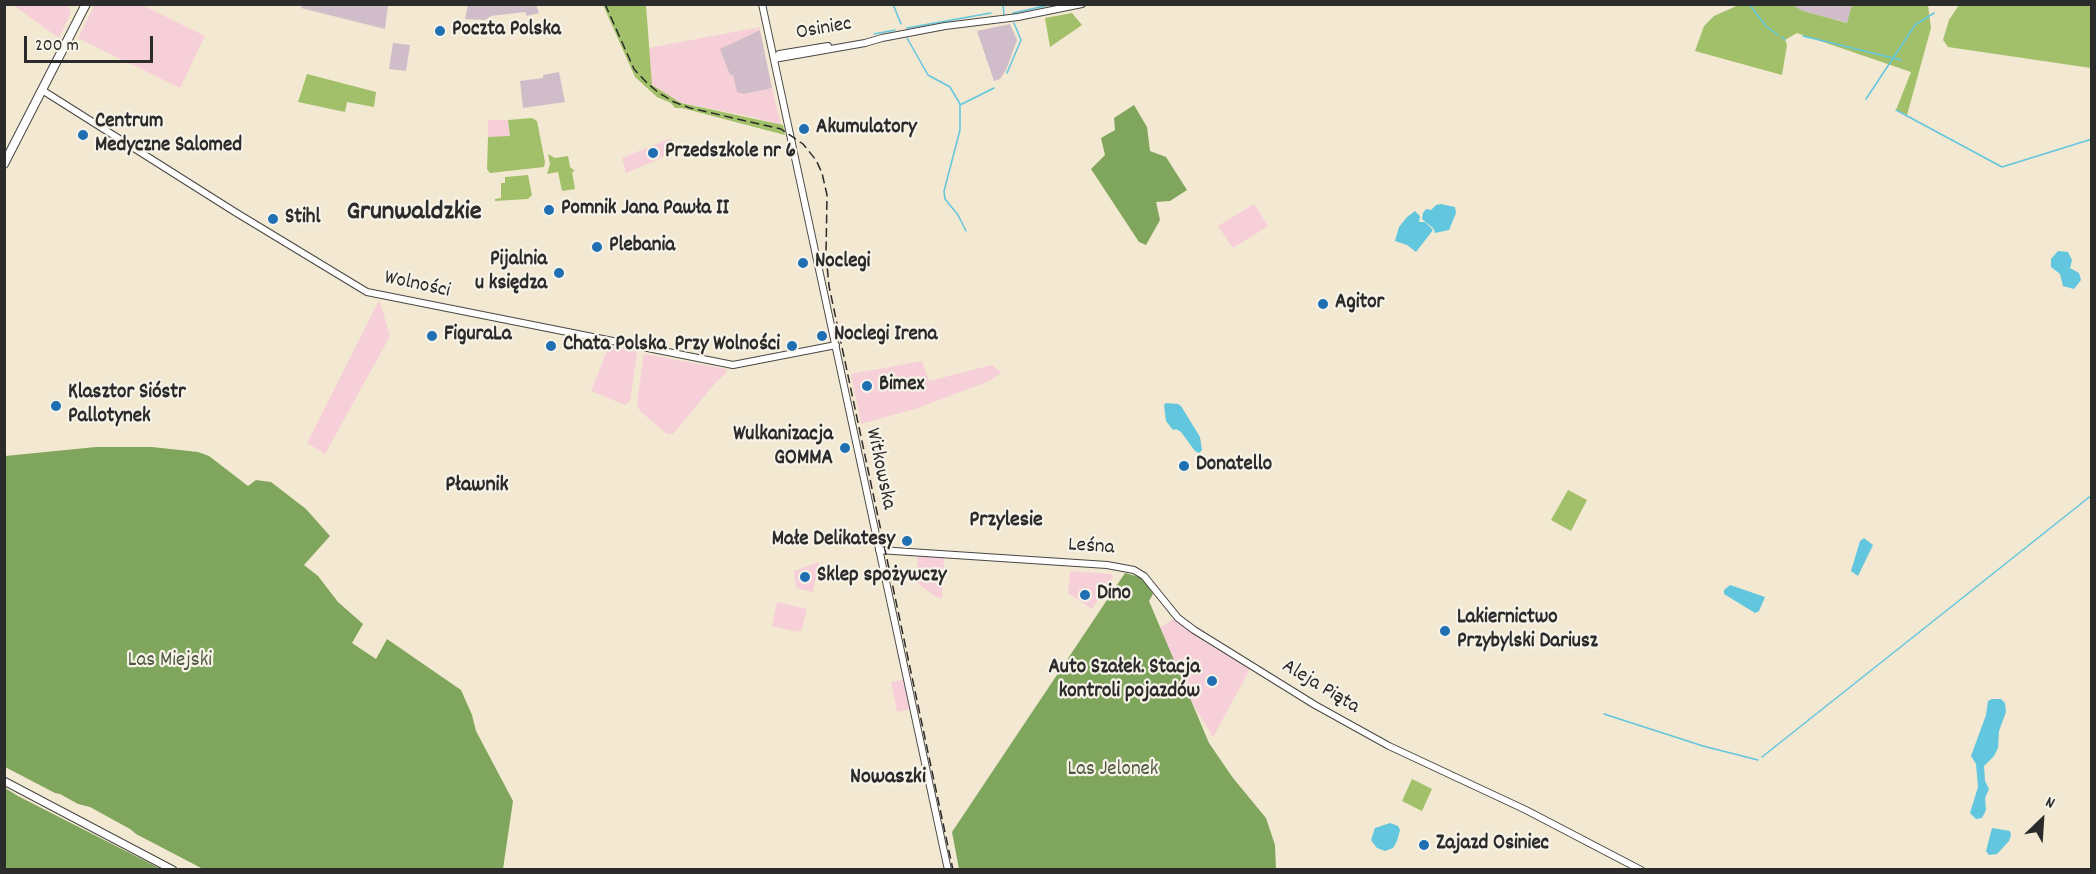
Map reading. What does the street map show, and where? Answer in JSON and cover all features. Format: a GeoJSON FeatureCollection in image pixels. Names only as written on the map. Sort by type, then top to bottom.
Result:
{"type":"FeatureCollection","features":[{"type":"Feature","properties":{"kind":"main road"},"geometry":{"type":"LineString","coordinates":[[4,164],[83,7]]}},
{"type":"Feature","properties":{"kind":"main road"},"geometry":{"type":"LineString","coordinates":[[4,781],[173,870]]}},
{"type":"Feature","properties":{"kind":"main road"},"geometry":{"type":"LineString","coordinates":[[152,858],[178,870]]}},
{"type":"Feature","properties":{"kind":"street","name":"Witkowska"},"geometry":{"type":"LineString","coordinates":[[762,4],[948,870]]}},
{"type":"Feature","properties":{"kind":"street","name":"Osiniec"},"geometry":{"type":"LineString","coordinates":[[774,57],[865,43],[945,26],[1018,17],[1082,4]]}},
{"type":"Feature","properties":{"kind":"street","name":"Wolności"},"geometry":{"type":"LineString","coordinates":[[42,90],[367,292],[733,365],[836,345]]}},
{"type":"Feature","properties":{"kind":"street","name":"Leśna"},"geometry":{"type":"LineString","coordinates":[[879,550],[1123,567],[1140,573],[1150,584]]}},
{"type":"Feature","properties":{"kind":"street","name":"Aleja Piąta"},"geometry":{"type":"LineString","coordinates":[[1150,584],[1178,618],[1194,630],[1315,705],[1389,746],[1491,794],[1641,870]]}},
{"type":"Feature","properties":{"kind":"shaded area"},"geometry":{"type":"Polygon","coordinates":[[[95,4],[142,5],[205,36],[180,88],[78,38],[95,4]]]}},
{"type":"Feature","properties":{"kind":"shaded area"},"geometry":{"type":"Polygon","coordinates":[[[468,4],[536,5],[539,13],[527,16],[525,12],[491,16],[485,20],[465,19],[468,4]]]}},
{"type":"Feature","properties":{"kind":"shaded area"},"geometry":{"type":"Polygon","coordinates":[[[13,5],[68,5],[71,13],[59,38],[13,5]]]}},
{"type":"Feature","properties":{"kind":"shaded area"},"geometry":{"type":"Polygon","coordinates":[[[303,5],[388,5],[385,29],[301,8],[303,5]]]}},
{"type":"Feature","properties":{"kind":"shaded area"},"geometry":{"type":"Polygon","coordinates":[[[1792,5],[1852,5],[1848,23],[1802,11],[1792,5]]]}},
{"type":"Feature","properties":{"kind":"shaded area"},"geometry":{"type":"Polygon","coordinates":[[[1010,24],[1017,40],[1006,70],[1000,79],[994,81],[977,31],[1010,24]]]}},
{"type":"Feature","properties":{"kind":"shaded area"},"geometry":{"type":"Polygon","coordinates":[[[760,27],[760,30],[721,49],[730,75],[733,74],[744,94],[772,88],[781,125],[681,103],[652,85],[649,48],[760,27]]]}},
{"type":"Feature","properties":{"kind":"shaded area"},"geometry":{"type":"Polygon","coordinates":[[[760,30],[772,88],[744,94],[737,92],[733,75],[730,75],[720,49],[760,30]]]}},
{"type":"Feature","properties":{"kind":"shaded area"},"geometry":{"type":"Polygon","coordinates":[[[393,43],[410,45],[406,71],[389,69],[393,43]]]}},
{"type":"Feature","properties":{"kind":"shaded area"},"geometry":{"type":"Polygon","coordinates":[[[559,72],[565,102],[523,108],[520,81],[543,78],[543,75],[559,72]]]}},
{"type":"Feature","properties":{"kind":"shaded area"},"geometry":{"type":"Polygon","coordinates":[[[488,120],[508,120],[510,137],[488,137],[488,120]]]}},
{"type":"Feature","properties":{"kind":"shaded area","name":"Przedszkole nr 6"},"geometry":{"type":"Polygon","coordinates":[[[671,138],[677,151],[626,173],[622,158],[671,138]]]}},
{"type":"Feature","properties":{"kind":"shaded area"},"geometry":{"type":"Polygon","coordinates":[[[1254,204],[1268,226],[1233,248],[1218,226],[1254,204]]]}},
{"type":"Feature","properties":{"kind":"shaded area"},"geometry":{"type":"Polygon","coordinates":[[[380,302],[390,336],[325,454],[307,443],[380,302]]]}},
{"type":"Feature","properties":{"kind":"shaded area"},"geometry":{"type":"Polygon","coordinates":[[[609,346],[637,352],[630,401],[625,405],[591,391],[609,346]]]}},
{"type":"Feature","properties":{"kind":"shaded area"},"geometry":{"type":"Polygon","coordinates":[[[644,354],[727,369],[673,434],[667,434],[640,411],[637,404],[644,354]]]}},
{"type":"Feature","properties":{"kind":"shaded area"},"geometry":{"type":"Polygon","coordinates":[[[922,361],[929,381],[992,365],[1001,373],[989,381],[918,408],[861,424],[851,374],[922,361]]]}},
{"type":"Feature","properties":{"kind":"shaded area"},"geometry":{"type":"Polygon","coordinates":[[[918,556],[944,558],[942,598],[936,597],[916,582],[918,556]]]}},
{"type":"Feature","properties":{"kind":"shaded area"},"geometry":{"type":"Polygon","coordinates":[[[819,562],[813,592],[796,588],[794,571],[819,562]]]}},
{"type":"Feature","properties":{"kind":"shaded area"},"geometry":{"type":"Polygon","coordinates":[[[1070,571],[1111,574],[1113,577],[1092,609],[1068,593],[1070,571]]]}},
{"type":"Feature","properties":{"kind":"shaded area"},"geometry":{"type":"Polygon","coordinates":[[[777,602],[807,609],[802,629],[798,632],[772,626],[777,602]]]}},
{"type":"Feature","properties":{"kind":"shaded area","name":"Auto Szałek. Stacja kontroli pojazdów"},"geometry":{"type":"Polygon","coordinates":[[[1173,619],[1202,640],[1250,669],[1213,737],[1186,693],[1158,629],[1173,619]]]}},
{"type":"Feature","properties":{"kind":"shaded area"},"geometry":{"type":"Polygon","coordinates":[[[903,680],[910,709],[897,712],[891,682],[903,680]]]}},
{"type":"Feature","properties":{"kind":"green space"},"geometry":{"type":"Polygon","coordinates":[[[1741,4],[1792,5],[1803,11],[1847,23],[1852,5],[1928,5],[1931,28],[1907,115],[1896,110],[1911,72],[1797,33],[1785,40],[1787,45],[1782,75],[1695,51],[1704,26],[1714,16],[1741,4]]]}},
{"type":"Feature","properties":{"kind":"green space"},"geometry":{"type":"Polygon","coordinates":[[[603,5],[646,5],[652,85],[681,103],[783,125],[785,135],[675,108],[671,103],[657,97],[635,77],[603,5]]]}},
{"type":"Feature","properties":{"kind":"green space"},"geometry":{"type":"Polygon","coordinates":[[[1959,5],[2091,5],[2091,68],[1948,47],[1943,40],[1949,20],[1959,5]]]}},
{"type":"Feature","properties":{"kind":"green space"},"geometry":{"type":"Polygon","coordinates":[[[1072,13],[1082,25],[1050,47],[1045,18],[1072,13]]]}},
{"type":"Feature","properties":{"kind":"green space"},"geometry":{"type":"Polygon","coordinates":[[[307,74],[376,92],[374,107],[347,102],[345,112],[298,102],[307,74]]]}},
{"type":"Feature","properties":{"kind":"green space"},"geometry":{"type":"Polygon","coordinates":[[[1134,105],[1147,127],[1150,151],[1166,157],[1187,190],[1170,201],[1156,202],[1160,220],[1146,245],[1139,242],[1091,169],[1105,155],[1101,138],[1115,130],[1114,118],[1134,105]]]}},
{"type":"Feature","properties":{"kind":"green space"},"geometry":{"type":"Polygon","coordinates":[[[532,118],[537,121],[544,167],[490,173],[487,169],[488,137],[510,136],[508,120],[532,118]]]}},
{"type":"Feature","properties":{"kind":"green space"},"geometry":{"type":"Polygon","coordinates":[[[548,154],[555,158],[568,156],[570,167],[575,171],[572,172],[575,189],[562,191],[558,172],[547,174],[550,164],[548,154]]]}},
{"type":"Feature","properties":{"kind":"green space"},"geometry":{"type":"Polygon","coordinates":[[[528,175],[532,195],[528,199],[495,201],[501,198],[501,183],[505,183],[505,177],[528,175]]]}},
{"type":"Feature","properties":{"kind":"green space","name":"Las Miejski"},"geometry":{"type":"Polygon","coordinates":[[[96,447],[152,447],[198,452],[209,456],[248,486],[256,480],[271,482],[306,509],[330,536],[304,565],[318,576],[338,602],[363,624],[352,643],[376,659],[387,639],[461,690],[476,731],[513,801],[503,869],[203,869],[90,807],[78,804],[5,767],[5,456],[96,447]]]}},
{"type":"Feature","properties":{"kind":"green space"},"geometry":{"type":"Polygon","coordinates":[[[1568,490],[1587,500],[1571,531],[1551,520],[1568,490]]]}},
{"type":"Feature","properties":{"kind":"green space","name":"Las Jelonek"},"geometry":{"type":"Polygon","coordinates":[[[1125,573],[1143,578],[1153,594],[1149,601],[1209,743],[1233,778],[1266,818],[1275,845],[1276,869],[959,869],[952,832],[1125,573]]]}},
{"type":"Feature","properties":{"kind":"green space"},"geometry":{"type":"Polygon","coordinates":[[[1412,779],[1432,789],[1422,811],[1402,801],[1412,779]]]}},
{"type":"Feature","properties":{"kind":"green space"},"geometry":{"type":"Polygon","coordinates":[[[5,788],[18,796],[161,869],[5,869],[5,788]]]}},
{"type":"Feature","properties":{"kind":"water"},"geometry":{"type":"Polygon","coordinates":[[[1441,204],[1455,207],[1456,213],[1449,230],[1435,233],[1434,229],[1422,219],[1423,213],[1426,209],[1431,210],[1441,204]]]}},
{"type":"Feature","properties":{"kind":"water"},"geometry":{"type":"Polygon","coordinates":[[[1415,211],[1420,216],[1419,222],[1425,222],[1433,230],[1416,252],[1407,245],[1395,241],[1399,227],[1415,211]]]}},
{"type":"Feature","properties":{"kind":"water"},"geometry":{"type":"Polygon","coordinates":[[[2058,251],[2068,252],[2072,260],[2070,268],[2079,273],[2081,280],[2074,289],[2063,286],[2060,274],[2051,267],[2051,259],[2058,251]]]}},
{"type":"Feature","properties":{"kind":"water"},"geometry":{"type":"Polygon","coordinates":[[[1166,403],[1181,406],[1200,437],[1202,450],[1199,453],[1181,432],[1173,430],[1166,421],[1164,405],[1166,403]]]}},
{"type":"Feature","properties":{"kind":"water"},"geometry":{"type":"Polygon","coordinates":[[[1864,538],[1873,545],[1858,576],[1851,571],[1860,541],[1864,538]]]}},
{"type":"Feature","properties":{"kind":"water"},"geometry":{"type":"Polygon","coordinates":[[[1730,585],[1765,597],[1759,611],[1755,613],[1724,594],[1724,590],[1730,585]]]}},
{"type":"Feature","properties":{"kind":"water"},"geometry":{"type":"Polygon","coordinates":[[[2001,699],[2005,703],[2006,712],[1999,731],[1998,748],[1984,766],[1985,781],[1989,789],[1985,798],[1986,810],[1982,818],[1976,819],[1970,813],[1978,787],[1976,764],[1971,756],[1986,715],[1988,701],[2001,699]]]}},
{"type":"Feature","properties":{"kind":"water"},"geometry":{"type":"Polygon","coordinates":[[[1390,823],[1398,826],[1400,830],[1393,848],[1385,851],[1377,848],[1371,840],[1375,828],[1390,823]]]}},
{"type":"Feature","properties":{"kind":"water"},"geometry":{"type":"Polygon","coordinates":[[[1992,828],[2010,831],[2011,835],[2009,841],[1997,854],[1989,855],[1986,851],[1992,828]]]}},
{"type":"Feature","properties":{"kind":"waterway"},"geometry":{"type":"LineString","coordinates":[[893,4],[901,24]]}},
{"type":"Feature","properties":{"kind":"waterway"},"geometry":{"type":"LineString","coordinates":[[1003,4],[1004,15]]}},
{"type":"Feature","properties":{"kind":"waterway"},"geometry":{"type":"LineString","coordinates":[[1013,13],[1054,4]]}},
{"type":"Feature","properties":{"kind":"waterway"},"geometry":{"type":"LineString","coordinates":[[1749,4],[1766,26],[1778,35]]}},
{"type":"Feature","properties":{"kind":"waterway"},"geometry":{"type":"LineString","coordinates":[[907,28],[991,13]]}},
{"type":"Feature","properties":{"kind":"waterway"},"geometry":{"type":"LineString","coordinates":[[1866,99],[1915,25],[1934,13]]}},
{"type":"Feature","properties":{"kind":"waterway"},"geometry":{"type":"LineString","coordinates":[[1007,73],[1021,40],[1014,23]]}},
{"type":"Feature","properties":{"kind":"waterway"},"geometry":{"type":"LineString","coordinates":[[874,34],[895,30]]}},
{"type":"Feature","properties":{"kind":"waterway"},"geometry":{"type":"LineString","coordinates":[[1803,36],[1901,60]]}},
{"type":"Feature","properties":{"kind":"waterway"},"geometry":{"type":"LineString","coordinates":[[1782,37],[1785,40]]}},
{"type":"Feature","properties":{"kind":"waterway"},"geometry":{"type":"LineString","coordinates":[[907,38],[928,75],[950,87],[960,104]]}},
{"type":"Feature","properties":{"kind":"waterway"},"geometry":{"type":"LineString","coordinates":[[966,231],[958,215],[945,199],[944,191],[960,130],[960,105],[994,88]]}},
{"type":"Feature","properties":{"kind":"waterway"},"geometry":{"type":"LineString","coordinates":[[1896,110],[2002,167],[2092,139]]}},
{"type":"Feature","properties":{"kind":"waterway"},"geometry":{"type":"LineString","coordinates":[[1762,757],[2092,495]]}},
{"type":"Feature","properties":{"kind":"waterway"},"geometry":{"type":"LineString","coordinates":[[1604,714],[1703,746],[1758,760]]}},
{"type":"Feature","properties":{"kind":"railway"},"geometry":{"type":"LineString","coordinates":[[605,4],[634,69],[659,93],[690,108],[781,129],[803,144],[816,160],[822,173],[827,195],[826,255],[829,286],[953,870]]}},
{"type":"Feature","properties":{"kind":"place","name":"Poczta Polska"},"geometry":{"type":"Point","coordinates":[440,31]}},
{"type":"Feature","properties":{"kind":"place","name":"Akumulatory"},"geometry":{"type":"Point","coordinates":[804,129]}},
{"type":"Feature","properties":{"kind":"place","name":"Centrum Medyczne Salomed"},"geometry":{"type":"Point","coordinates":[83,135]}},
{"type":"Feature","properties":{"kind":"place","name":"Przedszkole nr 6"},"geometry":{"type":"Point","coordinates":[653,153]}},
{"type":"Feature","properties":{"kind":"place","name":"Pomnik Jana Pawła II"},"geometry":{"type":"Point","coordinates":[549,210]}},
{"type":"Feature","properties":{"kind":"place","name":"Stihl"},"geometry":{"type":"Point","coordinates":[273,219]}},
{"type":"Feature","properties":{"kind":"place","name":"Plebania"},"geometry":{"type":"Point","coordinates":[597,247]}},
{"type":"Feature","properties":{"kind":"place","name":"Noclegi"},"geometry":{"type":"Point","coordinates":[803,263]}},
{"type":"Feature","properties":{"kind":"place","name":"Pijalnia u księdza"},"geometry":{"type":"Point","coordinates":[559,273]}},
{"type":"Feature","properties":{"kind":"place","name":"Agitor"},"geometry":{"type":"Point","coordinates":[1323,304]}},
{"type":"Feature","properties":{"kind":"place","name":"FiguraLa"},"geometry":{"type":"Point","coordinates":[432,336]}},
{"type":"Feature","properties":{"kind":"place","name":"Noclegi Irena"},"geometry":{"type":"Point","coordinates":[822,336]}},
{"type":"Feature","properties":{"kind":"place","name":"Chata Polska"},"geometry":{"type":"Point","coordinates":[551,346]}},
{"type":"Feature","properties":{"kind":"place","name":"Przy Wolności"},"geometry":{"type":"Point","coordinates":[792,346]}},
{"type":"Feature","properties":{"kind":"place","name":"Bimex"},"geometry":{"type":"Point","coordinates":[867,386]}},
{"type":"Feature","properties":{"kind":"place","name":"Klasztor Sióstr Pallotynek"},"geometry":{"type":"Point","coordinates":[56,406]}},
{"type":"Feature","properties":{"kind":"place","name":"Wulkanizacja GOMMA"},"geometry":{"type":"Point","coordinates":[845,448]}},
{"type":"Feature","properties":{"kind":"place","name":"Donatello"},"geometry":{"type":"Point","coordinates":[1184,466]}},
{"type":"Feature","properties":{"kind":"place","name":"Małe Delikatesy"},"geometry":{"type":"Point","coordinates":[907,541]}},
{"type":"Feature","properties":{"kind":"place","name":"Sklep spożywczy"},"geometry":{"type":"Point","coordinates":[805,577]}},
{"type":"Feature","properties":{"kind":"place","name":"Dino"},"geometry":{"type":"Point","coordinates":[1085,595]}},
{"type":"Feature","properties":{"kind":"place","name":"Lakiernictwo Przybylski Dariusz"},"geometry":{"type":"Point","coordinates":[1445,631]}},
{"type":"Feature","properties":{"kind":"place","name":"Auto Szałek. Stacja kontroli pojazdów"},"geometry":{"type":"Point","coordinates":[1212,681]}},
{"type":"Feature","properties":{"kind":"place","name":"Zajazd Osiniec"},"geometry":{"type":"Point","coordinates":[1424,845]}},
{"type":"Feature","properties":{"kind":"district","name":"Grunwaldzkie"},"geometry":{"type":"Point","coordinates":[414,214]}},
{"type":"Feature","properties":{"kind":"district","name":"Pławnik"},"geometry":{"type":"Point","coordinates":[477,487]}},
{"type":"Feature","properties":{"kind":"district","name":"Przylesie"},"geometry":{"type":"Point","coordinates":[1006,522]}},
{"type":"Feature","properties":{"kind":"district","name":"Nowaszki"},"geometry":{"type":"Point","coordinates":[888,779]}}]}
